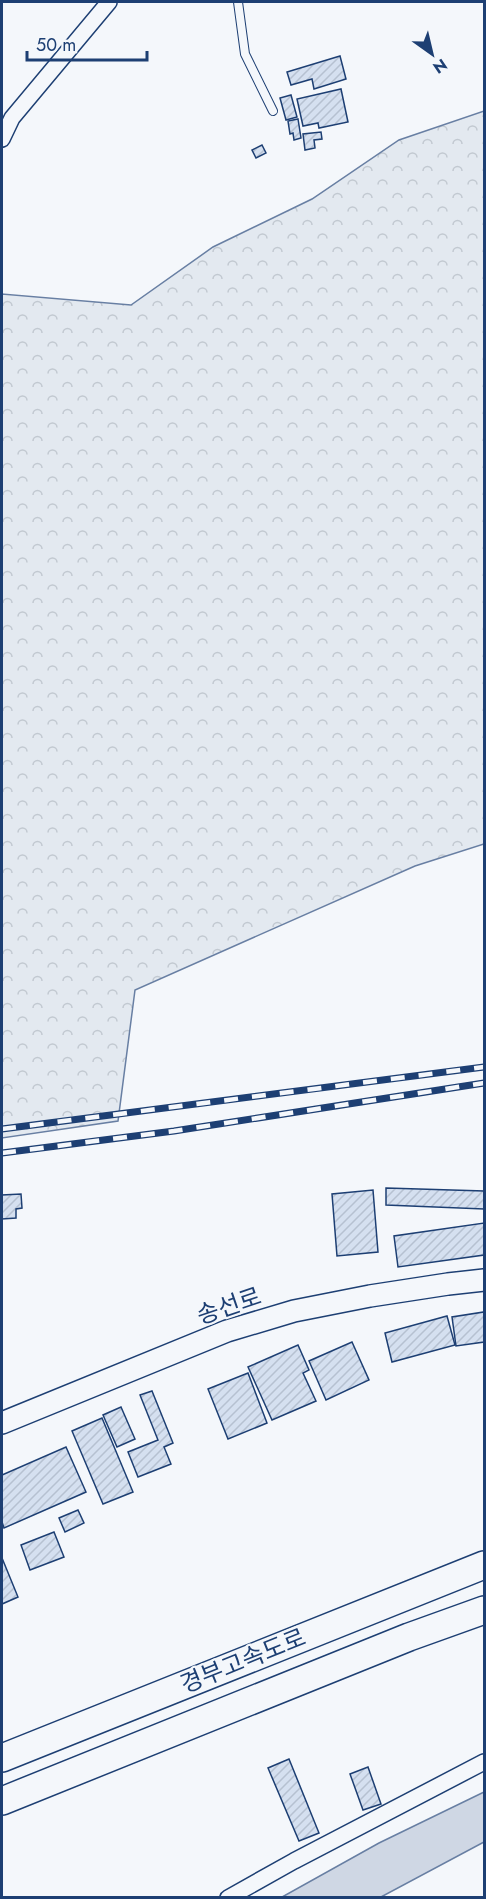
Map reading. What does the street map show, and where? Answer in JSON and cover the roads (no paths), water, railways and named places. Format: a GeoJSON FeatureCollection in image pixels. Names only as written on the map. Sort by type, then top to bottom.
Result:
{"type":"FeatureCollection","features":[{"type":"Feature","properties":{"kind":"highway","name":"경부고속도로"},"geometry":{"type":"LineString","coordinates":[[2,1758],[484,1565]]}},
{"type":"Feature","properties":{"kind":"highway","name":"경부고속도로"},"geometry":{"type":"LineString","coordinates":[[2,1801],[398,1642],[484,1610]]}},
{"type":"Feature","properties":{"kind":"main road","name":"송선로"},"geometry":{"type":"LineString","coordinates":[[2,1424],[227,1331],[294,1311],[370,1296],[484,1280]]}},
{"type":"Feature","properties":{"kind":"street"},"geometry":{"type":"LineString","coordinates":[[2,139],[12,118],[109,2]]}},
{"type":"Feature","properties":{"kind":"street"},"geometry":{"type":"LineString","coordinates":[[228,1898],[304,1855],[484,1762]]}},
{"type":"Feature","properties":{"kind":"lane"},"geometry":{"type":"LineString","coordinates":[[238,2],[245,54],[273,111]]}},
{"type":"Feature","properties":{"kind":"railway"},"geometry":{"type":"LineString","coordinates":[[2,1129],[484,1067]]}},
{"type":"Feature","properties":{"kind":"railway"},"geometry":{"type":"LineString","coordinates":[[2,1153],[174,1131],[484,1083]]}}]}
